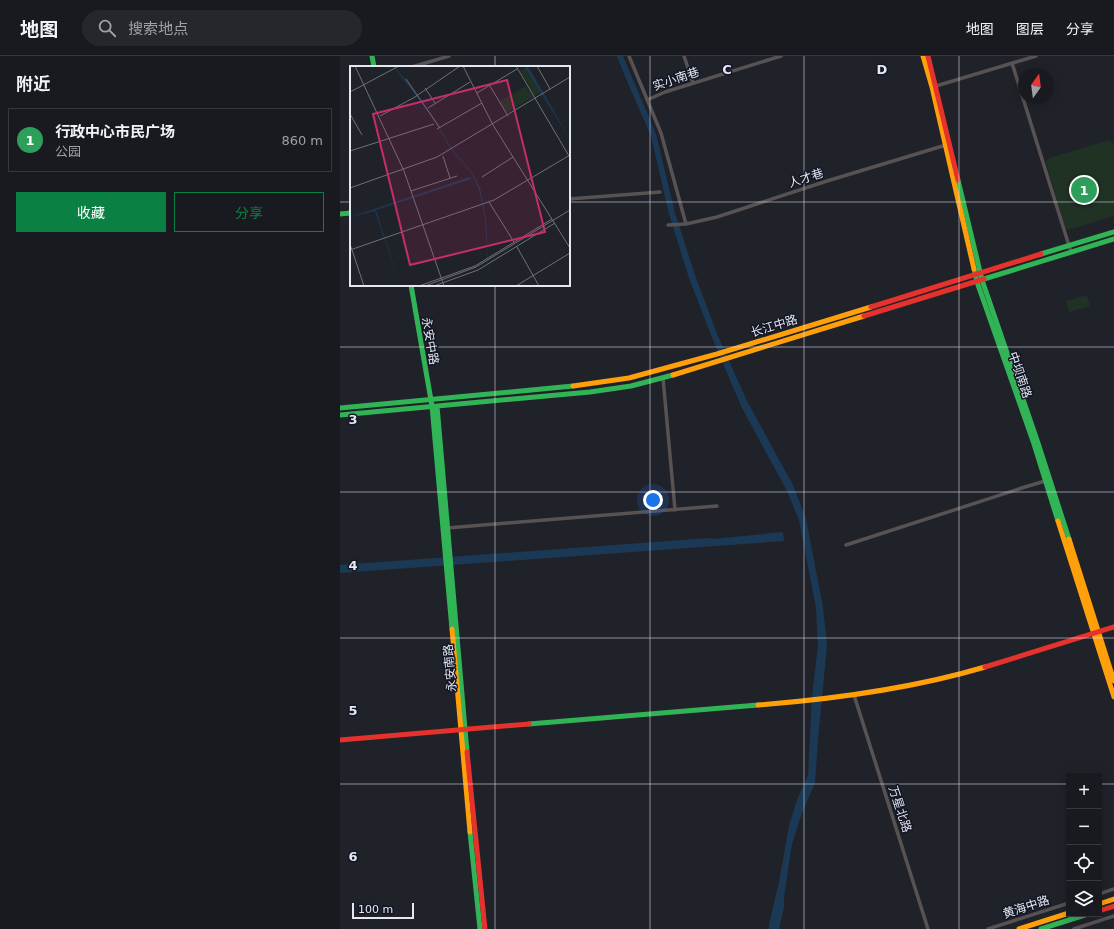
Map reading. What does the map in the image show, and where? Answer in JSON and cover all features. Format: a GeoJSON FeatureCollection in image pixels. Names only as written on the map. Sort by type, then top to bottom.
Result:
{"type":"FeatureCollection","features":[{"type":"Feature","properties":{"kind":"main road"},"geometry":{"type":"LineString","coordinates":[[372,56],[374,66]]}},
{"type":"Feature","properties":{"kind":"main road","name":"中坝南路"},"geometry":{"type":"LineString","coordinates":[[923,56],[932,87],[979,281],[1114,681]]}},
{"type":"Feature","properties":{"kind":"main road","name":"中坝南路"},"geometry":{"type":"LineString","coordinates":[[928,56],[936,86],[977,274]]}},
{"type":"Feature","properties":{"kind":"main road"},"geometry":{"type":"LineString","coordinates":[[340,214],[350,213]]}},
{"type":"Feature","properties":{"kind":"main road","name":"长江中路"},"geometry":{"type":"LineString","coordinates":[[340,408],[589,384],[622,379],[665,369],[717,354],[1114,232]]}},
{"type":"Feature","properties":{"kind":"main road","name":"长江中路"},"geometry":{"type":"LineString","coordinates":[[340,415],[590,392],[631,386],[731,358],[1114,239]]}},
{"type":"Feature","properties":{"kind":"main road","name":"中坝南路"},"geometry":{"type":"LineString","coordinates":[[979,281],[1040,450],[1097,633],[1114,697]]}},
{"type":"Feature","properties":{"kind":"main road","name":"永安中路"},"geometry":{"type":"LineString","coordinates":[[411,286],[431,400],[434,406]]}},
{"type":"Feature","properties":{"kind":"main road","name":"永安南路"},"geometry":{"type":"LineString","coordinates":[[434,406],[480,929]]}},
{"type":"Feature","properties":{"kind":"main road"},"geometry":{"type":"LineString","coordinates":[[340,740],[824,700],[883,691],[967,672],[1114,628]]}},
{"type":"Feature","properties":{"kind":"main road","name":"永安南路"},"geometry":{"type":"LineString","coordinates":[[463,729],[486,929]]}},
{"type":"Feature","properties":{"kind":"main road"},"geometry":{"type":"LineString","coordinates":[[1102,903],[1114,899]]}},
{"type":"Feature","properties":{"kind":"main road"},"geometry":{"type":"LineString","coordinates":[[1102,910],[1114,906]]}},
{"type":"Feature","properties":{"kind":"main road","name":"黄海中路"},"geometry":{"type":"LineString","coordinates":[[1019,929],[1066,914]]}},
{"type":"Feature","properties":{"kind":"main road"},"geometry":{"type":"LineString","coordinates":[[1041,929],[1079,917]]}},
{"type":"Feature","properties":{"kind":"street"},"geometry":{"type":"LineString","coordinates":[[415,66],[449,56]]}},
{"type":"Feature","properties":{"kind":"street"},"geometry":{"type":"LineString","coordinates":[[629,56],[661,133],[684,224]]}},
{"type":"Feature","properties":{"kind":"street"},"geometry":{"type":"LineString","coordinates":[[684,56],[693,83]]}},
{"type":"Feature","properties":{"kind":"street","name":"实小南巷"},"geometry":{"type":"LineString","coordinates":[[646,100],[693,83],[781,56]]}},
{"type":"Feature","properties":{"kind":"street"},"geometry":{"type":"LineString","coordinates":[[936,86],[1036,56]]}},
{"type":"Feature","properties":{"kind":"street"},"geometry":{"type":"LineString","coordinates":[[1012,64],[1071,252]]}},
{"type":"Feature","properties":{"kind":"street","name":"人才巷"},"geometry":{"type":"LineString","coordinates":[[669,225],[684,224],[718,217],[827,181],[934,148],[949,145]]}},
{"type":"Feature","properties":{"kind":"street"},"geometry":{"type":"LineString","coordinates":[[570,199],[660,192]]}},
{"type":"Feature","properties":{"kind":"street"},"geometry":{"type":"LineString","coordinates":[[663,378],[675,510]]}},
{"type":"Feature","properties":{"kind":"street"},"geometry":{"type":"LineString","coordinates":[[846,545],[1025,486],[1046,481]]}},
{"type":"Feature","properties":{"kind":"street"},"geometry":{"type":"LineString","coordinates":[[445,528],[717,506]]}},
{"type":"Feature","properties":{"kind":"street","name":"万星北路"},"geometry":{"type":"LineString","coordinates":[[854,695],[928,929]]}},
{"type":"Feature","properties":{"kind":"street"},"geometry":{"type":"LineString","coordinates":[[1102,893],[1114,889]]}},
{"type":"Feature","properties":{"kind":"street","name":"黄海中路"},"geometry":{"type":"LineString","coordinates":[[988,929],[1066,904]]}},
{"type":"Feature","properties":{"kind":"street"},"geometry":{"type":"LineString","coordinates":[[1102,912],[1106,919]]}},
{"type":"Feature","properties":{"kind":"street"},"geometry":{"type":"LineString","coordinates":[[1034,914],[1037,923]]}},
{"type":"Feature","properties":{"kind":"street"},"geometry":{"type":"LineString","coordinates":[[1074,929],[1114,916]]}},
{"type":"Feature","properties":{"kind":"green space"},"geometry":{"type":"Polygon","coordinates":[[[1110,140],[1114,144],[1114,216],[1068,230],[1065,227],[1046,162],[1049,158],[1110,140]]]}},
{"type":"Feature","properties":{"kind":"green space"},"geometry":{"type":"Polygon","coordinates":[[[1087,295],[1090,306],[1069,312],[1066,301],[1087,295]]]}},
{"type":"Feature","properties":{"kind":"water"},"geometry":{"type":"Polygon","coordinates":[[[617,56],[623,56],[656,134],[675,213],[695,275],[717,334],[747,401],[793,485],[806,519],[823,607],[827,645],[815,783],[802,813],[792,844],[784,897],[784,907],[779,929],[769,929],[769,925],[779,882],[789,826],[797,800],[808,775],[812,696],[818,646],[816,608],[799,520],[787,491],[742,408],[711,335],[689,278],[669,214],[651,136],[617,56]]]}},
{"type":"Feature","properties":{"kind":"water"},"geometry":{"type":"Polygon","coordinates":[[[783,532],[784,541],[340,573],[340,565],[710,538],[713,539],[783,532]]]}},
{"type":"Feature","properties":{"kind":"traffic: fast"},"geometry":{"type":"LineString","coordinates":[[372,56],[374,66]]}},
{"type":"Feature","properties":{"kind":"traffic: fast"},"geometry":{"type":"LineString","coordinates":[[958,180],[982,280],[1069,539]]}},
{"type":"Feature","properties":{"kind":"traffic: fast"},"geometry":{"type":"LineString","coordinates":[[340,214],[350,213]]}},
{"type":"Feature","properties":{"kind":"traffic: fast"},"geometry":{"type":"LineString","coordinates":[[1041,254],[1114,232]]}},
{"type":"Feature","properties":{"kind":"traffic: fast"},"geometry":{"type":"LineString","coordinates":[[984,279],[1114,239]]}},
{"type":"Feature","properties":{"kind":"traffic: fast"},"geometry":{"type":"LineString","coordinates":[[974,269],[977,282],[1034,444],[1058,521]]}},
{"type":"Feature","properties":{"kind":"traffic: fast"},"geometry":{"type":"LineString","coordinates":[[411,286],[432,406],[452,629]]}},
{"type":"Feature","properties":{"kind":"traffic: fast"},"geometry":{"type":"LineString","coordinates":[[340,415],[590,392],[631,386],[673,375]]}},
{"type":"Feature","properties":{"kind":"traffic: fast"},"geometry":{"type":"LineString","coordinates":[[340,408],[573,386]]}},
{"type":"Feature","properties":{"kind":"traffic: fast"},"geometry":{"type":"LineString","coordinates":[[437,406],[467,752]]}},
{"type":"Feature","properties":{"kind":"traffic: fast"},"geometry":{"type":"LineString","coordinates":[[529,724],[758,705]]}},
{"type":"Feature","properties":{"kind":"traffic: fast"},"geometry":{"type":"LineString","coordinates":[[470,832],[480,929]]}},
{"type":"Feature","properties":{"kind":"traffic: fast"},"geometry":{"type":"LineString","coordinates":[[1041,929],[1079,917]]}},
{"type":"Feature","properties":{"kind":"traffic: slow"},"geometry":{"type":"LineString","coordinates":[[923,56],[932,87],[974,269]]}},
{"type":"Feature","properties":{"kind":"traffic: slow"},"geometry":{"type":"LineString","coordinates":[[573,386],[629,378],[717,354],[871,307]]}},
{"type":"Feature","properties":{"kind":"traffic: slow"},"geometry":{"type":"LineString","coordinates":[[673,375],[864,316]]}},
{"type":"Feature","properties":{"kind":"traffic: slow"},"geometry":{"type":"LineString","coordinates":[[1058,521],[1114,697]]}},
{"type":"Feature","properties":{"kind":"traffic: slow"},"geometry":{"type":"LineString","coordinates":[[1069,539],[1114,681]]}},
{"type":"Feature","properties":{"kind":"traffic: slow"},"geometry":{"type":"LineString","coordinates":[[452,629],[470,832]]}},
{"type":"Feature","properties":{"kind":"traffic: slow"},"geometry":{"type":"LineString","coordinates":[[758,705],[816,700],[873,692],[957,675],[985,667]]}},
{"type":"Feature","properties":{"kind":"traffic: slow"},"geometry":{"type":"LineString","coordinates":[[1102,903],[1114,899]]}},
{"type":"Feature","properties":{"kind":"traffic: slow"},"geometry":{"type":"LineString","coordinates":[[1019,929],[1066,914]]}},
{"type":"Feature","properties":{"kind":"traffic: jam"},"geometry":{"type":"LineString","coordinates":[[928,56],[958,180]]}},
{"type":"Feature","properties":{"kind":"traffic: jam"},"geometry":{"type":"LineString","coordinates":[[871,307],[1041,254]]}},
{"type":"Feature","properties":{"kind":"traffic: jam"},"geometry":{"type":"LineString","coordinates":[[864,316],[984,279]]}},
{"type":"Feature","properties":{"kind":"traffic: jam"},"geometry":{"type":"LineString","coordinates":[[985,667],[1114,627]]}},
{"type":"Feature","properties":{"kind":"traffic: jam"},"geometry":{"type":"LineString","coordinates":[[340,740],[529,724]]}},
{"type":"Feature","properties":{"kind":"traffic: jam"},"geometry":{"type":"LineString","coordinates":[[467,752],[485,929]]}},
{"type":"Feature","properties":{"kind":"traffic: jam"},"geometry":{"type":"LineString","coordinates":[[1102,910],[1114,906]]}},
{"type":"Feature","properties":{"kind":"place","name":"行政中心市民广场"},"geometry":{"type":"Point","coordinates":[1084,190]}}]}
